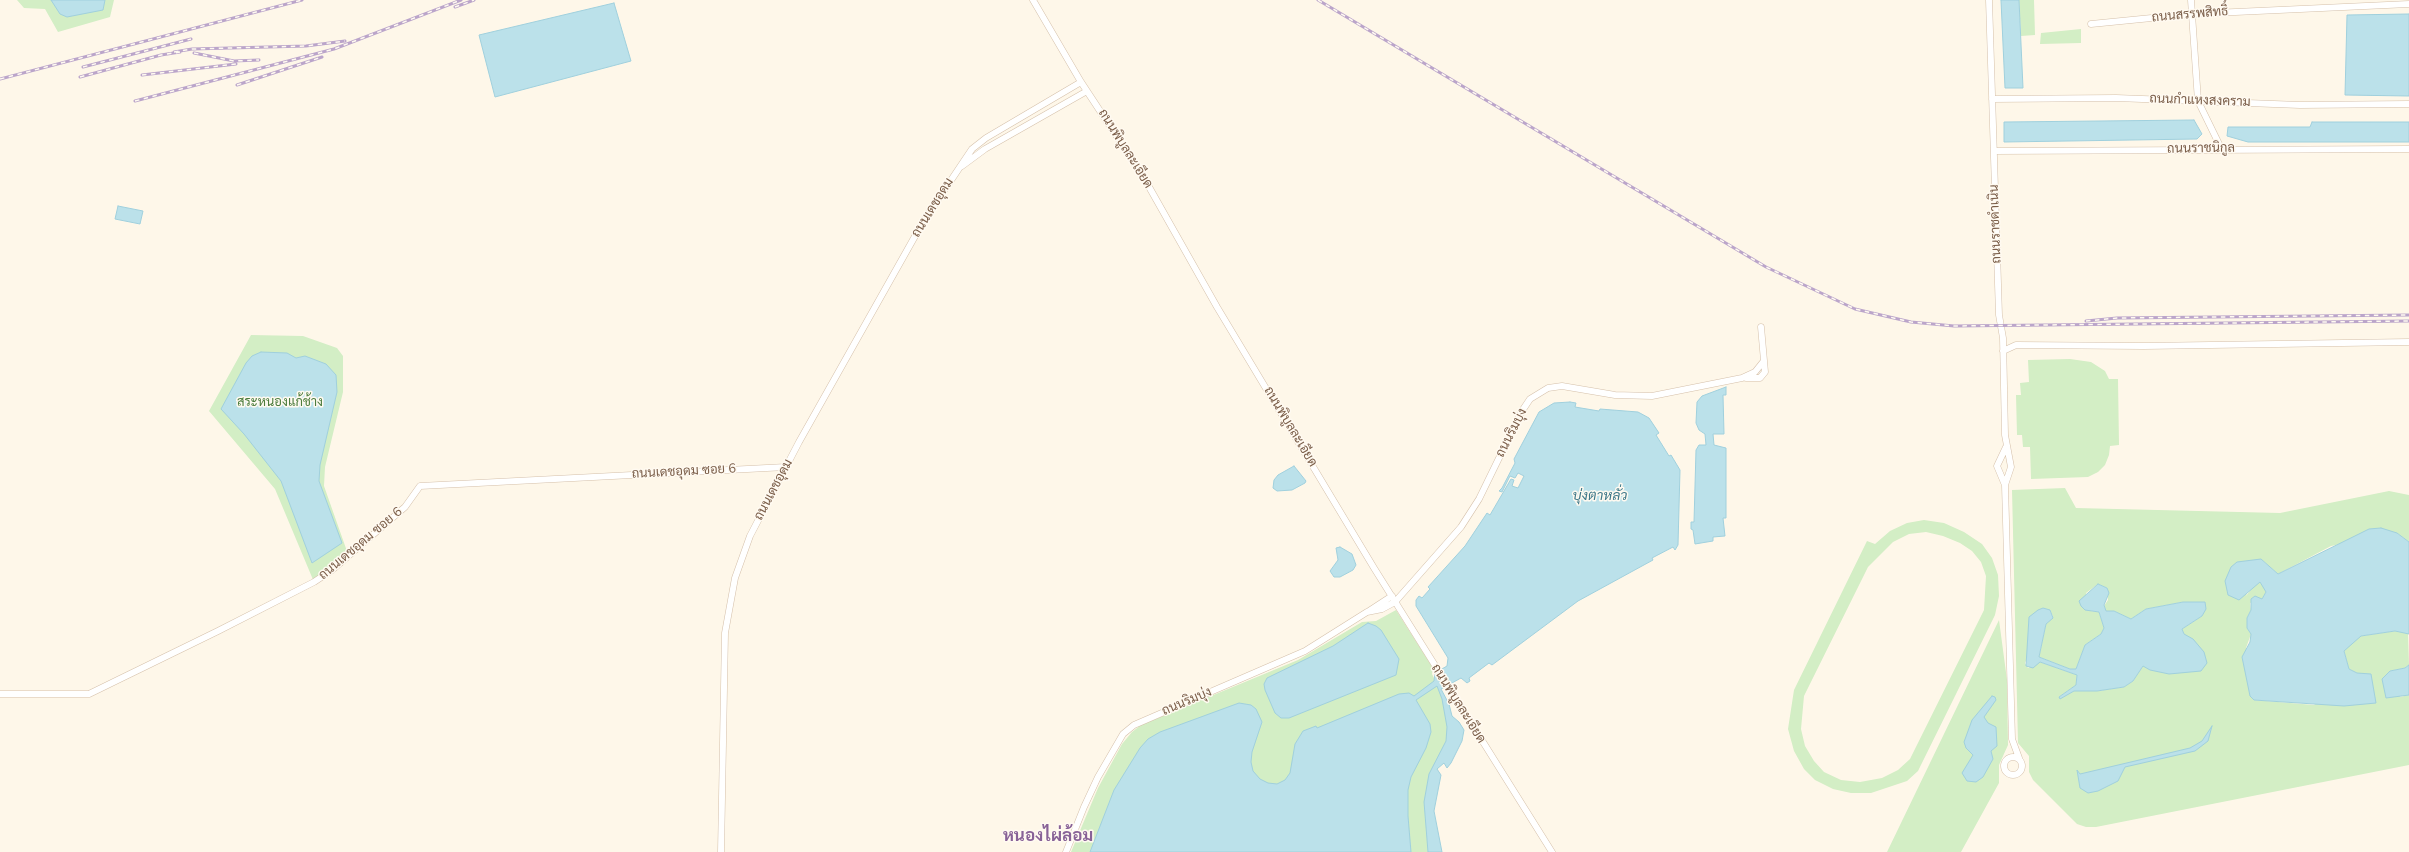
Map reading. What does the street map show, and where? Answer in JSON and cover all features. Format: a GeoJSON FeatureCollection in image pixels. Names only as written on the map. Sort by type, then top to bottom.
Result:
{"type":"FeatureCollection","features":[{"type":"Feature","properties":{"kind":"street","name":"ถนนพิบูลละเอียด"},"geometry":{"type":"LineString","coordinates":[[1033,0],[1081,82],[1144,178],[1217,306],[1393,599],[1552,852]]}},
{"type":"Feature","properties":{"kind":"street","name":"ถนนราชดำเนิน"},"geometry":{"type":"LineString","coordinates":[[1989,0],[1999,315],[2003,338],[2006,447]]}},
{"type":"Feature","properties":{"kind":"street"},"geometry":{"type":"LineString","coordinates":[[2191,0],[2198,102],[2221,148]]}},
{"type":"Feature","properties":{"kind":"street","name":"ถนนสรรพสิทธิ์"},"geometry":{"type":"LineString","coordinates":[[2091,24],[2192,14],[2408,3]]}},
{"type":"Feature","properties":{"kind":"street","name":"ถนนเดชอุดม"},"geometry":{"type":"LineString","coordinates":[[721,852],[723,659],[729,604],[735,578],[750,536],[786,468],[930,210],[972,149],[1008,124],[1081,82]]}},
{"type":"Feature","properties":{"kind":"street","name":"ถนนเดชอุดม"},"geometry":{"type":"LineString","coordinates":[[959,168],[985,149],[1087,91]]}},
{"type":"Feature","properties":{"kind":"street","name":"ถนนกำแหงสงคราม"},"geometry":{"type":"LineString","coordinates":[[1992,99],[2116,98],[2300,105],[2409,104]]}},
{"type":"Feature","properties":{"kind":"street"},"geometry":{"type":"LineString","coordinates":[[1008,124],[1013,134]]}},
{"type":"Feature","properties":{"kind":"street","name":"ถนนราชนิกูล"},"geometry":{"type":"LineString","coordinates":[[1994,151],[2221,148],[2409,149]]}},
{"type":"Feature","properties":{"kind":"street","name":"ถนนริมบุ่ง"},"geometry":{"type":"LineString","coordinates":[[1066,852],[1098,777],[1127,731],[1150,717],[1305,652],[1367,612],[1382,609],[1393,599],[1461,528],[1478,499],[1522,411],[1530,399],[1540,392],[1562,386],[1615,395],[1652,396],[1742,378],[1755,372],[1763,362],[1762,327]]}},
{"type":"Feature","properties":{"kind":"street"},"geometry":{"type":"LineString","coordinates":[[2003,338],[2016,345]]}},
{"type":"Feature","properties":{"kind":"street"},"geometry":{"type":"LineString","coordinates":[[2003,351],[2016,345],[2144,346],[2409,342]]}},
{"type":"Feature","properties":{"kind":"street"},"geometry":{"type":"LineString","coordinates":[[2006,447],[2011,467],[2005,485],[2013,743],[2022,763],[2022,769],[2018,774],[2011,775],[2004,769],[2004,762],[2008,758],[2013,743]]}},
{"type":"Feature","properties":{"kind":"street"},"geometry":{"type":"LineString","coordinates":[[2005,485],[1997,466],[2006,447]]}},
{"type":"Feature","properties":{"kind":"street","name":"ถนนเดชอุดม ซอย 6"},"geometry":{"type":"LineString","coordinates":[[0,694],[89,694],[218,632],[314,582],[332,570],[405,507],[420,486],[786,468]]}},
{"type":"Feature","properties":{"kind":"street"},"geometry":{"type":"LineString","coordinates":[[2008,758],[2013,756],[2019,758]]}},
{"type":"Feature","properties":{"kind":"green space"},"geometry":{"type":"Polygon","coordinates":[[[17,0],[114,0],[110,17],[58,32],[45,9],[24,8],[17,0]]]}},
{"type":"Feature","properties":{"kind":"green space"},"geometry":{"type":"Polygon","coordinates":[[[2019,0],[2034,0],[2035,35],[2021,36],[2019,0]]]}},
{"type":"Feature","properties":{"kind":"green space"},"geometry":{"type":"Polygon","coordinates":[[[2081,29],[2081,43],[2040,44],[2041,33],[2081,29]]]}},
{"type":"Feature","properties":{"kind":"green space","name":"สระหนองแก้ช้าง"},"geometry":{"type":"Polygon","coordinates":[[[251,335],[303,336],[337,348],[343,356],[343,392],[325,467],[324,486],[349,557],[314,582],[275,489],[209,411],[251,335]]]}},
{"type":"Feature","properties":{"kind":"green space"},"geometry":{"type":"Polygon","coordinates":[[[2070,359],[2091,362],[2105,371],[2109,379],[2118,379],[2119,445],[2110,446],[2109,455],[2105,465],[2098,472],[2088,477],[2031,479],[2030,447],[2023,447],[2022,435],[2017,435],[2016,395],[2021,395],[2020,383],[2029,382],[2028,360],[2070,359]]]}},
{"type":"Feature","properties":{"kind":"green space"},"geometry":{"type":"Polygon","coordinates":[[[2065,488],[2076,508],[2280,513],[2389,491],[2409,495],[2409,542],[2397,533],[2331,546],[2278,574],[2261,559],[2246,596],[2255,584],[2260,582],[2265,587],[2266,592],[2262,599],[2250,603],[2251,610],[2247,618],[2247,628],[2251,634],[2246,648],[2254,700],[2314,705],[2357,673],[2349,669],[2344,651],[2353,640],[2361,636],[2395,631],[2408,633],[2409,665],[2405,668],[2390,671],[2400,697],[2409,695],[2409,765],[2096,827],[2086,827],[2077,824],[2033,780],[2029,772],[2029,756],[2018,743],[2012,490],[2065,488]],[[2098,584],[2086,593],[2091,611],[2099,612],[2104,628],[2101,634],[2085,645],[2076,669],[2070,669],[2039,657],[2046,624],[2053,617],[2050,610],[2025,663],[2028,668],[2040,662],[2077,675],[2076,685],[2059,697],[2074,691],[2097,691],[2124,687],[2133,681],[2143,666],[2184,634],[2182,629],[2202,616],[2205,602],[2183,602],[2146,609],[2131,619],[2114,611],[2106,611],[2104,606],[2108,600],[2107,588],[2098,584]]]}},
{"type":"Feature","properties":{"kind":"green space"},"geometry":{"type":"Polygon","coordinates":[[[1924,520],[1944,523],[1964,532],[1982,544],[1992,558],[1998,575],[1999,596],[1995,615],[1918,771],[1907,781],[1871,793],[1851,793],[1833,789],[1815,780],[1804,769],[1794,751],[1788,729],[1794,690],[1867,541],[1875,544],[1890,531],[1907,523],[1924,520]],[[1926,532],[1909,534],[1893,542],[1868,567],[1804,696],[1801,729],[1805,746],[1814,761],[1824,772],[1841,780],[1860,782],[1882,778],[1898,770],[1910,759],[1984,610],[1986,576],[1981,562],[1972,551],[1960,543],[1943,536],[1926,532]]]}},
{"type":"Feature","properties":{"kind":"green space"},"geometry":{"type":"Polygon","coordinates":[[[1396,610],[1433,668],[1432,674],[1442,694],[1449,726],[1445,751],[1432,772],[1430,852],[1071,852],[1098,788],[1122,744],[1132,732],[1141,725],[1298,660],[1362,622],[1376,621],[1396,610]]]}},
{"type":"Feature","properties":{"kind":"green space"},"geometry":{"type":"Polygon","coordinates":[[[1999,620],[2007,680],[2008,745],[1999,765],[1999,783],[1961,852],[1887,852],[1999,620]]]}},
{"type":"Feature","properties":{"kind":"water"},"geometry":{"type":"Polygon","coordinates":[[[51,0],[105,0],[103,10],[67,17],[60,14],[51,0]]]}},
{"type":"Feature","properties":{"kind":"water"},"geometry":{"type":"Polygon","coordinates":[[[2001,0],[2019,0],[2023,88],[2005,88],[2001,0]]]}},
{"type":"Feature","properties":{"kind":"water"},"geometry":{"type":"Polygon","coordinates":[[[614,3],[631,61],[495,97],[479,35],[614,3]]]}},
{"type":"Feature","properties":{"kind":"water"},"geometry":{"type":"Polygon","coordinates":[[[2409,14],[2409,96],[2345,95],[2347,15],[2409,14]]]}},
{"type":"Feature","properties":{"kind":"water"},"geometry":{"type":"Polygon","coordinates":[[[2194,120],[2202,134],[2197,139],[2004,142],[2004,122],[2194,120]]]}},
{"type":"Feature","properties":{"kind":"water"},"geometry":{"type":"Polygon","coordinates":[[[2312,122],[2409,122],[2409,142],[2248,142],[2227,136],[2228,127],[2310,127],[2312,122]]]}},
{"type":"Feature","properties":{"kind":"water"},"geometry":{"type":"Polygon","coordinates":[[[118,206],[143,211],[140,224],[115,219],[118,206]]]}},
{"type":"Feature","properties":{"kind":"water","name":"สระหนองแก้ช้าง"},"geometry":{"type":"Polygon","coordinates":[[[261,352],[287,353],[296,358],[305,356],[326,364],[336,375],[337,392],[320,465],[319,481],[342,543],[312,563],[281,481],[244,434],[221,409],[246,363],[252,356],[261,352]]]}},
{"type":"Feature","properties":{"kind":"water"},"geometry":{"type":"Polygon","coordinates":[[[1726,387],[1726,395],[1723,395],[1724,434],[1713,434],[1714,445],[1726,448],[1726,518],[1723,518],[1725,536],[1713,537],[1713,541],[1695,544],[1693,530],[1691,529],[1691,522],[1694,522],[1696,450],[1699,445],[1706,445],[1705,434],[1699,430],[1696,423],[1697,402],[1702,396],[1726,387]]]}},
{"type":"Feature","properties":{"kind":"water","name":"บุ่งตาหลั่ว"},"geometry":{"type":"Polygon","coordinates":[[[1554,403],[1576,403],[1575,407],[1599,411],[1600,409],[1638,412],[1649,418],[1659,433],[1656,435],[1680,470],[1678,545],[1675,550],[1673,547],[1652,558],[1653,560],[1578,601],[1492,665],[1489,663],[1469,678],[1470,681],[1467,683],[1461,678],[1441,689],[1449,704],[1452,716],[1459,722],[1464,730],[1462,741],[1451,763],[1447,768],[1444,763],[1437,769],[1441,775],[1434,811],[1442,852],[1428,852],[1424,802],[1429,774],[1446,741],[1447,727],[1442,699],[1437,686],[1416,700],[1430,724],[1431,732],[1426,748],[1411,777],[1408,790],[1408,816],[1411,852],[1090,852],[1114,790],[1140,748],[1148,739],[1160,732],[1239,703],[1251,705],[1256,709],[1262,722],[1252,752],[1251,762],[1253,771],[1260,779],[1268,783],[1277,784],[1285,780],[1290,773],[1295,744],[1303,731],[1316,726],[1317,728],[1399,694],[1409,693],[1414,696],[1434,681],[1435,673],[1447,666],[1448,658],[1416,606],[1416,600],[1419,596],[1422,598],[1430,589],[1428,587],[1465,546],[1487,513],[1490,515],[1511,479],[1514,480],[1512,486],[1518,488],[1524,476],[1518,473],[1515,478],[1510,476],[1502,492],[1499,491],[1515,463],[1514,459],[1539,412],[1554,403]]]}},
{"type":"Feature","properties":{"kind":"water"},"geometry":{"type":"Polygon","coordinates":[[[1294,466],[1306,481],[1305,483],[1292,490],[1277,491],[1273,488],[1274,480],[1278,475],[1294,466]]]}},
{"type":"Feature","properties":{"kind":"water"},"geometry":{"type":"Polygon","coordinates":[[[2381,528],[2397,533],[2409,542],[2409,634],[2395,631],[2361,636],[2344,651],[2349,669],[2357,673],[2371,674],[2376,703],[2344,706],[2254,700],[2250,696],[2242,657],[2250,642],[2251,634],[2247,628],[2247,618],[2251,610],[2251,599],[2255,596],[2262,599],[2266,592],[2260,582],[2239,600],[2228,595],[2225,581],[2231,567],[2237,562],[2261,559],[2278,574],[2369,529],[2381,528]]]}},
{"type":"Feature","properties":{"kind":"water"},"geometry":{"type":"Polygon","coordinates":[[[1340,547],[1352,554],[1356,565],[1353,570],[1340,577],[1334,577],[1330,571],[1338,560],[1336,548],[1340,547]]]}},
{"type":"Feature","properties":{"kind":"water"},"geometry":{"type":"Polygon","coordinates":[[[2098,584],[2107,588],[2109,593],[2104,605],[2106,611],[2114,611],[2131,619],[2146,609],[2183,602],[2205,602],[2206,609],[2202,616],[2182,629],[2184,634],[2193,639],[2204,652],[2207,663],[2201,671],[2169,674],[2150,670],[2143,666],[2133,681],[2124,687],[2097,691],[2074,691],[2060,699],[2059,697],[2076,685],[2077,675],[2040,662],[2033,668],[2026,666],[2029,617],[2043,608],[2050,610],[2053,618],[2046,624],[2039,657],[2070,669],[2076,669],[2085,645],[2101,634],[2104,628],[2099,612],[2085,610],[2079,601],[2098,584]]]}},
{"type":"Feature","properties":{"kind":"water"},"geometry":{"type":"Polygon","coordinates":[[[1368,623],[1381,630],[1399,659],[1396,675],[1289,718],[1281,718],[1275,713],[1265,690],[1264,684],[1267,678],[1333,646],[1368,623]]]}},
{"type":"Feature","properties":{"kind":"water"},"geometry":{"type":"Polygon","coordinates":[[[2409,665],[2409,695],[2386,698],[2382,679],[2390,671],[2405,668],[2409,665]]]}},
{"type":"Feature","properties":{"kind":"water"},"geometry":{"type":"Polygon","coordinates":[[[1992,696],[1995,697],[1996,700],[1984,717],[1988,723],[1996,727],[1997,746],[1991,751],[1993,759],[1983,777],[1976,782],[1967,781],[1962,773],[1973,755],[1966,748],[1964,742],[1972,720],[1992,696]]]}},
{"type":"Feature","properties":{"kind":"water"},"geometry":{"type":"Polygon","coordinates":[[[2212,726],[2208,741],[2195,751],[2125,767],[2118,781],[2098,791],[2088,793],[2080,788],[2077,770],[2080,774],[2190,748],[2202,741],[2212,726]]]}},
{"type":"Feature","properties":{"kind":"railway"},"geometry":{"type":"LineString","coordinates":[[0,79],[302,0]]}},
{"type":"Feature","properties":{"kind":"railway"},"geometry":{"type":"LineString","coordinates":[[135,101],[334,49],[461,0]]}},
{"type":"Feature","properties":{"kind":"railway"},"geometry":{"type":"LineString","coordinates":[[455,7],[474,0]]}},
{"type":"Feature","properties":{"kind":"railway"},"geometry":{"type":"LineString","coordinates":[[1318,0],[1766,267],[1855,309],[1911,322],[1954,326],[2409,321]]}},
{"type":"Feature","properties":{"kind":"railway"},"geometry":{"type":"LineString","coordinates":[[83,67],[191,39]]}},
{"type":"Feature","properties":{"kind":"railway"},"geometry":{"type":"LineString","coordinates":[[174,52],[192,49],[306,46],[345,41]]}},
{"type":"Feature","properties":{"kind":"railway"},"geometry":{"type":"LineString","coordinates":[[80,77],[161,55],[180,52]]}},
{"type":"Feature","properties":{"kind":"railway"},"geometry":{"type":"LineString","coordinates":[[194,53],[234,61],[259,60]]}},
{"type":"Feature","properties":{"kind":"railway"},"geometry":{"type":"LineString","coordinates":[[237,85],[322,57]]}},
{"type":"Feature","properties":{"kind":"railway"},"geometry":{"type":"LineString","coordinates":[[142,75],[236,64]]}},
{"type":"Feature","properties":{"kind":"railway"},"geometry":{"type":"LineString","coordinates":[[2086,321],[2117,318],[2409,315]]}},
{"type":"Feature","properties":{"kind":"district","name":"หนองไผ่ล้อม"},"geometry":{"type":"Point","coordinates":[1048,837]}}]}
